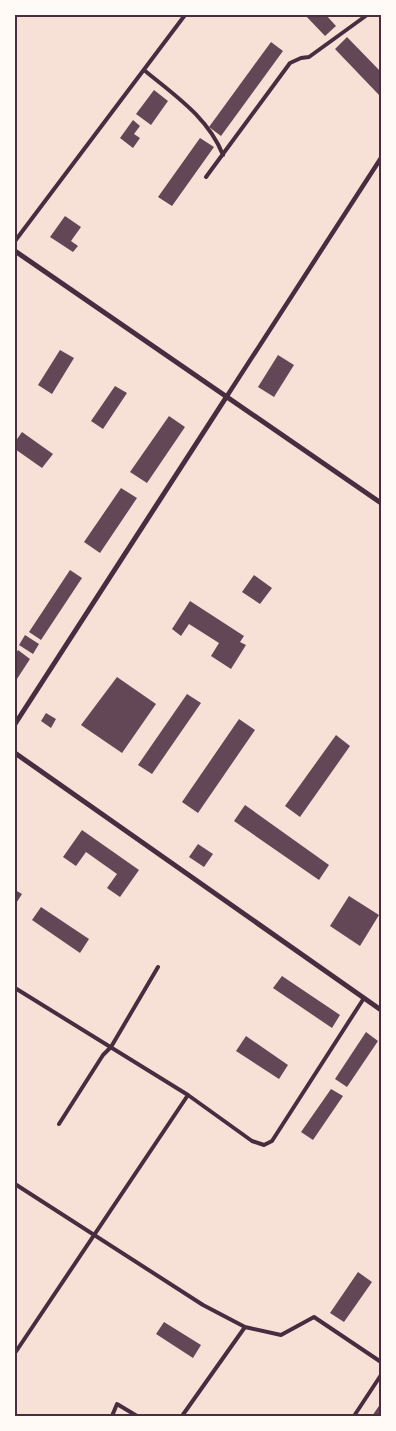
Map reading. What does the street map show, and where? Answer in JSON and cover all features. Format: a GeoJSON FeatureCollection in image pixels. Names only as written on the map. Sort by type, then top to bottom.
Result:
{"type":"FeatureCollection","features":[{"type":"Feature","properties":{"kind":"main road"},"geometry":{"type":"LineString","coordinates":[[15,251],[381,503]]}},
{"type":"Feature","properties":{"kind":"main road"},"geometry":{"type":"LineString","coordinates":[[15,724],[227,396]]}},
{"type":"Feature","properties":{"kind":"main road"},"geometry":{"type":"LineString","coordinates":[[15,753],[381,1010]]}},
{"type":"Feature","properties":{"kind":"street"},"geometry":{"type":"LineString","coordinates":[[15,241],[185,15]]}},
{"type":"Feature","properties":{"kind":"street"},"geometry":{"type":"LineString","coordinates":[[206,177],[290,63],[309,57],[367,15]]}},
{"type":"Feature","properties":{"kind":"street"},"geometry":{"type":"LineString","coordinates":[[144,70],[198,115],[217,139],[223,155]]}},
{"type":"Feature","properties":{"kind":"street"},"geometry":{"type":"LineString","coordinates":[[227,396],[381,158]]}},
{"type":"Feature","properties":{"kind":"street"},"geometry":{"type":"LineString","coordinates":[[59,1124],[103,1055],[111,1047],[158,967]]}},
{"type":"Feature","properties":{"kind":"street"},"geometry":{"type":"LineString","coordinates":[[15,988],[188,1095],[252,1141],[264,1144],[272,1141],[364,998]]}},
{"type":"Feature","properties":{"kind":"street"},"geometry":{"type":"LineString","coordinates":[[15,1353],[188,1095]]}},
{"type":"Feature","properties":{"kind":"street"},"geometry":{"type":"LineString","coordinates":[[15,1184],[202,1305],[245,1327],[281,1335],[314,1317],[381,1362]]}},
{"type":"Feature","properties":{"kind":"street"},"geometry":{"type":"LineString","coordinates":[[182,1416],[245,1327]]}},
{"type":"Feature","properties":{"kind":"street"},"geometry":{"type":"LineString","coordinates":[[354,1416],[381,1375]]}},
{"type":"Feature","properties":{"kind":"street"},"geometry":{"type":"LineString","coordinates":[[112,1416],[117,1404],[137,1416]]}},
{"type":"Feature","properties":{"kind":"building"},"geometry":{"type":"Polygon","coordinates":[[[305,15],[326,15],[336,26],[325,36],[305,15]]]}},
{"type":"Feature","properties":{"kind":"building"},"geometry":{"type":"Polygon","coordinates":[[[347,37],[381,72],[379,95],[335,49],[347,37]]]}},
{"type":"Feature","properties":{"kind":"building"},"geometry":{"type":"Polygon","coordinates":[[[271,42],[283,51],[221,136],[209,127],[271,42]]]}},
{"type":"Feature","properties":{"kind":"building"},"geometry":{"type":"Polygon","coordinates":[[[154,90],[168,101],[151,125],[136,114],[154,90]]]}},
{"type":"Feature","properties":{"kind":"building"},"geometry":{"type":"Polygon","coordinates":[[[133,120],[140,126],[134,134],[140,138],[133,148],[120,138],[133,120]]]}},
{"type":"Feature","properties":{"kind":"building"},"geometry":{"type":"Polygon","coordinates":[[[200,138],[214,147],[172,206],[158,197],[200,138]]]}},
{"type":"Feature","properties":{"kind":"building"},"geometry":{"type":"Polygon","coordinates":[[[65,216],[81,227],[71,241],[78,246],[73,252],[50,237],[65,216]]]}},
{"type":"Feature","properties":{"kind":"building"},"geometry":{"type":"Polygon","coordinates":[[[60,350],[74,358],[52,394],[38,385],[60,350]]]}},
{"type":"Feature","properties":{"kind":"building"},"geometry":{"type":"Polygon","coordinates":[[[278,355],[294,365],[274,397],[258,387],[278,355]]]}},
{"type":"Feature","properties":{"kind":"building"},"geometry":{"type":"Polygon","coordinates":[[[115,386],[127,393],[103,429],[91,421],[115,386]]]}},
{"type":"Feature","properties":{"kind":"building"},"geometry":{"type":"Polygon","coordinates":[[[169,416],[185,427],[147,483],[130,472],[169,416]]]}},
{"type":"Feature","properties":{"kind":"building"},"geometry":{"type":"Polygon","coordinates":[[[22,432],[53,454],[42,468],[15,449],[15,442],[22,432]]]}},
{"type":"Feature","properties":{"kind":"building"},"geometry":{"type":"Polygon","coordinates":[[[121,488],[137,498],[100,553],[84,542],[121,488]]]}},
{"type":"Feature","properties":{"kind":"building"},"geometry":{"type":"Polygon","coordinates":[[[70,570],[82,578],[41,640],[29,632],[70,570]]]}},
{"type":"Feature","properties":{"kind":"building"},"geometry":{"type":"Polygon","coordinates":[[[254,575],[272,588],[260,604],[242,592],[254,575]]]}},
{"type":"Feature","properties":{"kind":"building"},"geometry":{"type":"Polygon","coordinates":[[[190,601],[244,636],[240,642],[246,645],[231,669],[211,656],[219,643],[189,624],[181,636],[172,629],[190,601]]]}},
{"type":"Feature","properties":{"kind":"building"},"geometry":{"type":"Polygon","coordinates":[[[25,635],[39,644],[33,654],[19,645],[25,635]]]}},
{"type":"Feature","properties":{"kind":"building"},"geometry":{"type":"Polygon","coordinates":[[[18,650],[30,659],[15,682],[15,655],[18,650]]]}},
{"type":"Feature","properties":{"kind":"building"},"geometry":{"type":"Polygon","coordinates":[[[117,677],[156,704],[122,753],[81,725],[117,677]]]}},
{"type":"Feature","properties":{"kind":"building"},"geometry":{"type":"Polygon","coordinates":[[[187,694],[201,703],[152,774],[138,765],[187,694]]]}},
{"type":"Feature","properties":{"kind":"building"},"geometry":{"type":"Polygon","coordinates":[[[46,713],[56,719],[51,728],[41,721],[46,713]]]}},
{"type":"Feature","properties":{"kind":"building"},"geometry":{"type":"Polygon","coordinates":[[[239,719],[255,730],[198,813],[182,802],[239,719]]]}},
{"type":"Feature","properties":{"kind":"building"},"geometry":{"type":"Polygon","coordinates":[[[336,735],[350,746],[300,817],[285,806],[336,735]]]}},
{"type":"Feature","properties":{"kind":"building"},"geometry":{"type":"Polygon","coordinates":[[[245,805],[329,865],[319,880],[234,821],[245,805]]]}},
{"type":"Feature","properties":{"kind":"building"},"geometry":{"type":"Polygon","coordinates":[[[82,830],[139,870],[120,897],[107,888],[117,874],[86,852],[76,866],[63,857],[82,830]]]}},
{"type":"Feature","properties":{"kind":"building"},"geometry":{"type":"Polygon","coordinates":[[[198,844],[213,854],[204,867],[189,857],[198,844]]]}},
{"type":"Feature","properties":{"kind":"building"},"geometry":{"type":"Polygon","coordinates":[[[15,890],[22,894],[15,905],[15,890]]]}},
{"type":"Feature","properties":{"kind":"building"},"geometry":{"type":"Polygon","coordinates":[[[349,896],[379,915],[360,946],[330,926],[349,896]]]}},
{"type":"Feature","properties":{"kind":"building"},"geometry":{"type":"Polygon","coordinates":[[[41,907],[89,939],[80,953],[32,920],[41,907]]]}},
{"type":"Feature","properties":{"kind":"building"},"geometry":{"type":"Polygon","coordinates":[[[282,976],[340,1015],[332,1028],[273,988],[282,976]]]}},
{"type":"Feature","properties":{"kind":"building"},"geometry":{"type":"Polygon","coordinates":[[[366,1032],[378,1041],[347,1087],[335,1079],[366,1032]]]}},
{"type":"Feature","properties":{"kind":"building"},"geometry":{"type":"Polygon","coordinates":[[[246,1036],[288,1065],[279,1079],[236,1051],[246,1036]]]}},
{"type":"Feature","properties":{"kind":"building"},"geometry":{"type":"Polygon","coordinates":[[[331,1089],[343,1096],[313,1140],[301,1132],[331,1089]]]}},
{"type":"Feature","properties":{"kind":"building"},"geometry":{"type":"Polygon","coordinates":[[[358,1272],[372,1282],[344,1322],[330,1313],[358,1272]]]}},
{"type":"Feature","properties":{"kind":"building"},"geometry":{"type":"Polygon","coordinates":[[[164,1322],[201,1345],[193,1358],[156,1334],[164,1322]]]}},
{"type":"Feature","properties":{"kind":"building"},"geometry":{"type":"Polygon","coordinates":[[[381,1403],[381,1416],[372,1416],[381,1403]]]}}]}
